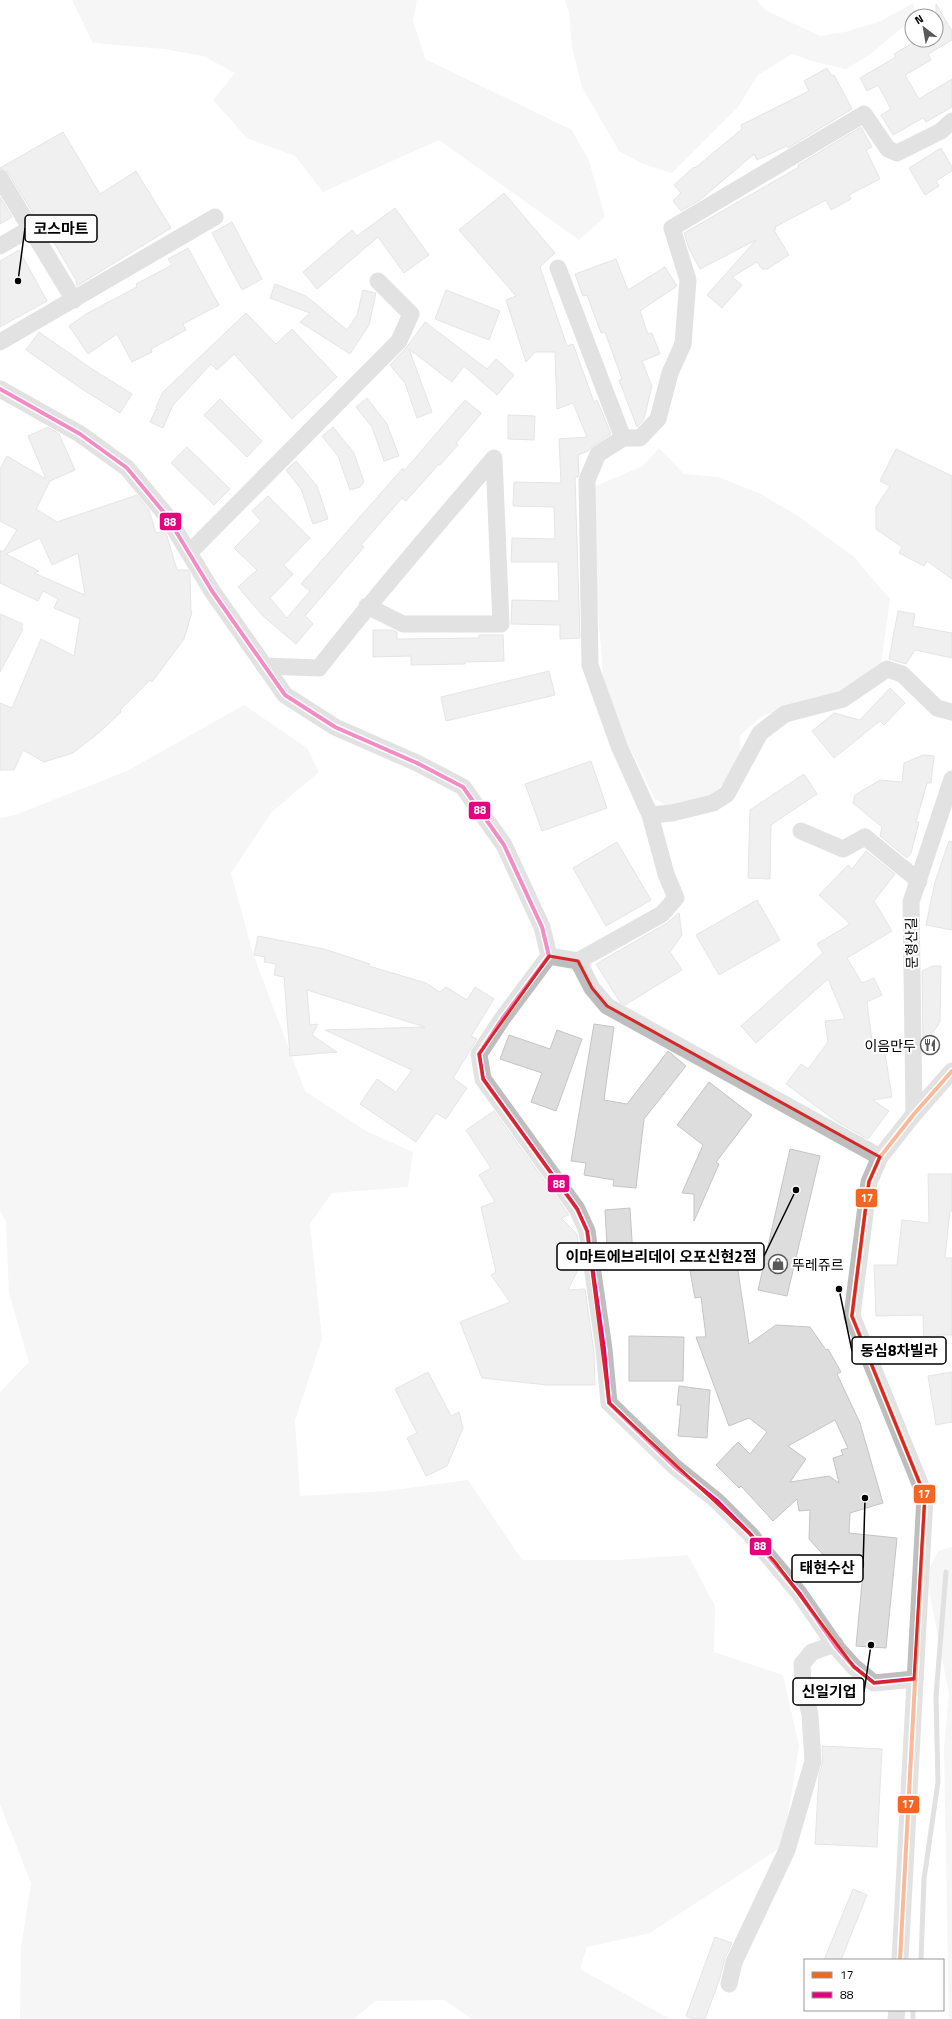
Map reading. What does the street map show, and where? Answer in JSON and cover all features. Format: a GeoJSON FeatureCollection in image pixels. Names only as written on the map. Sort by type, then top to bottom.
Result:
{"type":"FeatureCollection","features":[{"type":"Feature","properties":{"kind":"street"},"geometry":{"type":"LineString","coordinates":[[549,956],[578,961],[662,914],[676,898],[666,874],[650,815],[619,746],[590,666],[587,480],[598,454],[623,438],[640,438],[658,419],[670,373],[683,344],[688,280],[672,228],[864,114],[888,149],[897,153],[941,131],[952,121]]}},
{"type":"Feature","properties":{"kind":"street"},"geometry":{"type":"LineString","coordinates":[[0,178],[74,300]]}},
{"type":"Feature","properties":{"kind":"street"},"geometry":{"type":"LineString","coordinates":[[0,342],[215,217]]}},
{"type":"Feature","properties":{"kind":"street"},"geometry":{"type":"LineString","coordinates":[[0,246],[31,228]]}},
{"type":"Feature","properties":{"kind":"street"},"geometry":{"type":"LineString","coordinates":[[558,268],[623,438]]}},
{"type":"Feature","properties":{"kind":"street"},"geometry":{"type":"LineString","coordinates":[[189,553],[399,341],[411,314],[378,281]]}},
{"type":"Feature","properties":{"kind":"street"},"geometry":{"type":"LineString","coordinates":[[0,389],[80,434],[127,468],[166,515],[212,591],[285,695],[335,727],[417,764],[463,787],[504,846],[542,927],[549,956]]}},
{"type":"Feature","properties":{"kind":"street"},"geometry":{"type":"LineString","coordinates":[[264,666],[319,668],[367,606],[415,553],[494,458],[501,624],[403,624],[367,606]]}},
{"type":"Feature","properties":{"kind":"street"},"geometry":{"type":"LineString","coordinates":[[650,815],[672,813],[713,804],[727,794],[760,733],[766,728],[785,714],[843,699],[887,669],[902,674],[938,708],[952,712]]}},
{"type":"Feature","properties":{"kind":"street","name":"문형산길"},"geometry":{"type":"LineString","coordinates":[[914,1114],[911,902],[952,779]]}},
{"type":"Feature","properties":{"kind":"street"},"geometry":{"type":"LineString","coordinates":[[801,831],[844,849],[865,837],[919,881]]}},
{"type":"Feature","properties":{"kind":"street"},"geometry":{"type":"LineString","coordinates":[[549,956],[502,1019],[479,1054],[482,1079],[577,1209],[586,1230],[604,1349],[609,1403],[658,1452],[717,1501],[750,1534],[799,1593],[835,1644],[854,1667],[874,1683],[914,1679]]}},
{"type":"Feature","properties":{"kind":"street"},"geometry":{"type":"LineString","coordinates":[[578,961],[592,988],[607,1006],[880,1156]]}},
{"type":"Feature","properties":{"kind":"street"},"geometry":{"type":"LineString","coordinates":[[900,1959],[925,1496],[852,1316],[869,1182],[880,1156],[914,1114],[952,1071]]}},
{"type":"Feature","properties":{"kind":"street"},"geometry":{"type":"LineString","coordinates":[[729,1984],[734,1962],[787,1850],[813,1762],[810,1715],[803,1683],[802,1664],[812,1652],[835,1644]]}},
{"type":"Feature","properties":{"kind":"highlighted area"},"geometry":{"type":"Polygon","coordinates":[[[549,956],[578,961],[592,988],[607,1006],[880,1157],[869,1182],[852,1316],[925,1496],[914,1679],[874,1683],[854,1667],[775,1562],[750,1534],[609,1403],[587,1231],[577,1209],[483,1079],[479,1054],[549,956]]]}},
{"type":"Feature","properties":{"kind":"shaded area"},"geometry":{"type":"Polygon","coordinates":[[[72,0],[417,0],[413,20],[425,59],[572,130],[589,161],[605,217],[579,240],[439,140],[323,192],[295,156],[247,138],[213,100],[235,73],[203,56],[164,49],[93,43],[72,0]]]}},
{"type":"Feature","properties":{"kind":"shaded area"},"geometry":{"type":"Polygon","coordinates":[[[565,0],[757,0],[765,10],[820,36],[845,32],[881,21],[904,8],[904,26],[872,53],[846,69],[815,62],[792,54],[758,75],[738,107],[672,173],[643,164],[619,151],[582,87],[572,47],[569,12],[565,0]]]}},
{"type":"Feature","properties":{"kind":"shaded area"},"geometry":{"type":"Polygon","coordinates":[[[913,3],[914,8],[904,8],[913,3]]]}},
{"type":"Feature","properties":{"kind":"shaded area"},"geometry":{"type":"Polygon","coordinates":[[[659,448],[684,474],[718,477],[759,493],[795,514],[853,556],[890,599],[880,672],[845,689],[798,707],[764,715],[740,735],[741,767],[698,808],[676,811],[655,799],[605,698],[595,577],[596,486],[643,466],[659,448]]]}},
{"type":"Feature","properties":{"kind":"shaded area"},"geometry":{"type":"Polygon","coordinates":[[[244,705],[307,748],[319,772],[271,813],[231,873],[253,954],[305,1091],[366,1131],[413,1152],[408,1187],[332,1193],[310,1224],[322,1339],[295,1420],[300,1496],[386,1491],[468,1480],[522,1560],[619,1560],[688,1555],[715,1606],[714,1652],[783,1675],[799,1746],[783,1846],[650,1933],[587,1947],[580,1969],[670,2019],[472,2019],[444,2000],[375,2001],[354,2019],[20,2019],[21,1948],[31,1883],[0,1804],[0,1392],[29,1362],[9,1293],[6,1222],[0,1211],[0,818],[15,815],[127,771],[244,705]]]}},
{"type":"Feature","properties":{"kind":"shaded area"},"geometry":{"type":"Polygon","coordinates":[[[952,1547],[952,2019],[949,2019],[944,1748],[949,1694],[926,1575],[938,1551],[952,1547]]]}},
{"type":"Feature","properties":{"kind":"building"},"geometry":{"type":"Polygon","coordinates":[[[944,18],[952,31],[952,40],[944,45],[944,18]]]}},
{"type":"Feature","properties":{"kind":"building"},"geometry":{"type":"Polygon","coordinates":[[[904,48],[938,48],[928,54],[931,60],[905,75],[919,99],[952,79],[952,107],[926,122],[923,118],[893,135],[881,115],[891,109],[878,85],[867,91],[860,78],[896,57],[894,54],[904,48]]]}},
{"type":"Feature","properties":{"kind":"building"},"geometry":{"type":"Polygon","coordinates":[[[827,68],[832,76],[834,75],[852,109],[788,148],[787,146],[757,160],[754,154],[700,200],[681,211],[673,201],[681,193],[674,185],[742,129],[741,125],[809,91],[804,81],[827,68]]]}},
{"type":"Feature","properties":{"kind":"building"},"geometry":{"type":"Polygon","coordinates":[[[861,127],[872,147],[866,150],[880,179],[849,195],[851,199],[831,210],[826,200],[775,227],[776,229],[774,230],[789,255],[767,269],[762,269],[757,262],[732,277],[742,285],[722,308],[707,295],[756,240],[700,269],[689,249],[684,233],[799,167],[798,165],[861,127]]]}},
{"type":"Feature","properties":{"kind":"building"},"geometry":{"type":"Polygon","coordinates":[[[63,132],[100,194],[136,171],[171,228],[77,286],[76,280],[39,217],[36,218],[8,173],[0,168],[63,132]]]}},
{"type":"Feature","properties":{"kind":"building"},"geometry":{"type":"Polygon","coordinates":[[[941,148],[952,167],[952,171],[936,181],[939,186],[925,195],[909,168],[941,148]]]}},
{"type":"Feature","properties":{"kind":"building"},"geometry":{"type":"Polygon","coordinates":[[[504,193],[555,253],[540,267],[567,346],[573,344],[594,402],[597,400],[611,434],[588,451],[578,455],[579,473],[578,477],[575,477],[580,638],[560,639],[560,625],[511,624],[512,600],[559,601],[558,562],[511,562],[512,538],[555,539],[554,507],[513,506],[514,482],[561,483],[559,439],[587,437],[573,403],[557,409],[555,352],[535,352],[526,362],[506,300],[516,296],[459,230],[504,193]]]}},
{"type":"Feature","properties":{"kind":"building"},"geometry":{"type":"Polygon","coordinates":[[[0,197],[12,217],[0,224],[0,197]]]}},
{"type":"Feature","properties":{"kind":"building"},"geometry":{"type":"Polygon","coordinates":[[[395,208],[429,255],[404,273],[378,237],[317,289],[303,272],[352,230],[357,236],[395,208]]]}},
{"type":"Feature","properties":{"kind":"building"},"geometry":{"type":"Polygon","coordinates":[[[232,222],[262,279],[242,290],[212,233],[232,222]]]}},
{"type":"Feature","properties":{"kind":"building"},"geometry":{"type":"Polygon","coordinates":[[[188,248],[219,305],[183,324],[186,330],[151,349],[152,352],[132,362],[117,334],[88,354],[69,326],[86,314],[137,287],[136,284],[172,265],[168,259],[188,248]]]}},
{"type":"Feature","properties":{"kind":"building"},"geometry":{"type":"Polygon","coordinates":[[[19,250],[47,301],[0,327],[0,261],[19,250]]]}},
{"type":"Feature","properties":{"kind":"building"},"geometry":{"type":"Polygon","coordinates":[[[616,259],[628,290],[665,267],[677,286],[640,311],[648,334],[652,333],[660,354],[642,361],[652,386],[644,419],[637,427],[619,380],[622,379],[605,332],[601,333],[587,295],[583,296],[575,274],[616,259]]]}},
{"type":"Feature","properties":{"kind":"building"},"geometry":{"type":"Polygon","coordinates":[[[275,284],[306,296],[347,330],[357,315],[363,290],[376,293],[369,325],[350,354],[300,322],[310,313],[270,298],[275,284]]]}},
{"type":"Feature","properties":{"kind":"building"},"geometry":{"type":"Polygon","coordinates":[[[446,290],[500,311],[489,340],[435,319],[446,290]]]}},
{"type":"Feature","properties":{"kind":"building"},"geometry":{"type":"Polygon","coordinates":[[[246,313],[276,344],[292,329],[337,377],[292,419],[234,354],[217,370],[211,364],[173,405],[163,428],[150,422],[156,409],[158,410],[156,407],[163,392],[246,313]]]}},
{"type":"Feature","properties":{"kind":"building"},"geometry":{"type":"Polygon","coordinates":[[[425,322],[487,369],[496,359],[514,375],[497,395],[464,366],[452,382],[409,349],[432,412],[417,418],[405,383],[390,365],[406,348],[425,322]]]}},
{"type":"Feature","properties":{"kind":"building"},"geometry":{"type":"Polygon","coordinates":[[[39,332],[92,369],[132,394],[120,413],[82,389],[26,350],[39,332]]]}},
{"type":"Feature","properties":{"kind":"building"},"geometry":{"type":"Polygon","coordinates":[[[367,398],[387,424],[399,456],[384,461],[372,427],[356,407],[367,398]]]}},
{"type":"Feature","properties":{"kind":"building"},"geometry":{"type":"Polygon","coordinates":[[[220,399],[262,441],[247,457],[204,415],[220,399]]]}},
{"type":"Feature","properties":{"kind":"building"},"geometry":{"type":"Polygon","coordinates":[[[465,400],[481,413],[480,415],[456,443],[458,445],[440,465],[439,464],[406,501],[402,498],[361,545],[364,547],[305,616],[313,624],[296,644],[262,615],[238,587],[257,570],[234,548],[261,521],[252,511],[268,496],[310,538],[284,565],[293,574],[270,598],[287,618],[310,591],[301,584],[403,468],[404,471],[465,400]]]}},
{"type":"Feature","properties":{"kind":"building"},"geometry":{"type":"Polygon","coordinates":[[[508,415],[535,416],[534,440],[508,439],[508,415]]]}},
{"type":"Feature","properties":{"kind":"building"},"geometry":{"type":"Polygon","coordinates":[[[48,427],[59,434],[75,470],[50,481],[36,509],[57,522],[137,495],[149,510],[156,533],[164,531],[167,536],[177,570],[188,570],[190,575],[192,612],[184,639],[152,682],[150,680],[120,710],[121,712],[101,731],[73,753],[44,762],[23,750],[14,770],[0,770],[0,703],[12,708],[41,639],[74,656],[80,619],[54,608],[58,599],[43,591],[38,601],[0,583],[0,550],[3,552],[17,530],[0,521],[0,469],[7,456],[46,479],[28,436],[48,427]],[[40,538],[6,554],[39,571],[34,573],[85,595],[78,553],[52,565],[40,538]]]}},
{"type":"Feature","properties":{"kind":"building"},"geometry":{"type":"Polygon","coordinates":[[[333,427],[354,453],[364,482],[360,487],[350,490],[338,456],[322,436],[333,427]]]}},
{"type":"Feature","properties":{"kind":"building"},"geometry":{"type":"Polygon","coordinates":[[[187,447],[230,489],[214,505],[171,463],[187,447]]]}},
{"type":"Feature","properties":{"kind":"building"},"geometry":{"type":"Polygon","coordinates":[[[896,449],[952,476],[952,579],[927,561],[924,566],[899,553],[902,547],[876,529],[876,507],[890,486],[880,481],[896,449]]]}},
{"type":"Feature","properties":{"kind":"building"},"geometry":{"type":"Polygon","coordinates":[[[296,461],[317,486],[328,519],[313,524],[301,489],[286,470],[296,461]]]}},
{"type":"Feature","properties":{"kind":"building"},"geometry":{"type":"Polygon","coordinates":[[[898,611],[915,614],[913,626],[952,633],[952,658],[915,650],[906,664],[889,659],[898,611]]]}},
{"type":"Feature","properties":{"kind":"building"},"geometry":{"type":"Polygon","coordinates":[[[0,614],[23,624],[21,628],[23,629],[0,672],[0,614]]]}},
{"type":"Feature","properties":{"kind":"building"},"geometry":{"type":"Polygon","coordinates":[[[373,630],[392,630],[397,632],[397,639],[479,638],[479,635],[503,635],[504,661],[465,662],[465,664],[411,665],[411,656],[373,657],[373,630]]]}},
{"type":"Feature","properties":{"kind":"building"},"geometry":{"type":"Polygon","coordinates":[[[549,671],[555,695],[446,721],[441,697],[549,671]]]}},
{"type":"Feature","properties":{"kind":"building"},"geometry":{"type":"Polygon","coordinates":[[[890,688],[905,703],[884,725],[880,721],[834,758],[812,731],[834,713],[860,720],[890,688]]]}},
{"type":"Feature","properties":{"kind":"building"},"geometry":{"type":"Polygon","coordinates":[[[923,755],[934,756],[931,783],[927,783],[916,822],[919,822],[911,853],[907,858],[880,836],[882,827],[853,803],[855,795],[880,780],[902,782],[904,763],[923,755]]]}},
{"type":"Feature","properties":{"kind":"building"},"geometry":{"type":"Polygon","coordinates":[[[591,761],[607,808],[542,831],[525,784],[591,761]]]}},
{"type":"Feature","properties":{"kind":"building"},"geometry":{"type":"Polygon","coordinates":[[[804,774],[817,794],[771,825],[770,879],[748,878],[750,810],[804,774]]]}},
{"type":"Feature","properties":{"kind":"building"},"geometry":{"type":"Polygon","coordinates":[[[949,841],[952,842],[952,930],[926,925],[935,882],[949,841]]]}},
{"type":"Feature","properties":{"kind":"building"},"geometry":{"type":"Polygon","coordinates":[[[617,842],[651,900],[606,926],[573,868],[617,842]]]}},
{"type":"Feature","properties":{"kind":"building"},"geometry":{"type":"Polygon","coordinates":[[[866,851],[895,874],[874,901],[892,931],[847,958],[862,983],[874,978],[882,995],[867,1002],[873,1049],[884,1047],[892,1097],[873,1100],[889,1111],[868,1139],[836,1121],[786,1084],[801,1064],[808,1069],[828,1042],[825,1021],[845,1019],[828,979],[756,1043],[741,1026],[823,953],[817,944],[850,924],[819,895],[848,865],[852,869],[866,851]]]}},
{"type":"Feature","properties":{"kind":"building"},"geometry":{"type":"Polygon","coordinates":[[[757,900],[780,940],[719,975],[696,935],[757,900]]]}},
{"type":"Feature","properties":{"kind":"building"},"geometry":{"type":"Polygon","coordinates":[[[679,913],[682,935],[670,952],[682,970],[625,1005],[620,1002],[596,964],[667,923],[679,913]]]}},
{"type":"Feature","properties":{"kind":"building"},"geometry":{"type":"Polygon","coordinates":[[[258,936],[324,949],[370,964],[369,966],[426,983],[440,992],[446,987],[467,1000],[475,987],[494,999],[471,1036],[477,1039],[453,1078],[467,1088],[446,1119],[436,1113],[416,1142],[360,1104],[377,1079],[396,1092],[412,1070],[325,1030],[425,1027],[307,990],[310,1025],[318,1024],[312,1035],[337,1052],[290,1056],[284,977],[274,975],[276,964],[264,962],[265,957],[254,955],[258,936]]]}},
{"type":"Feature","properties":{"kind":"building"},"geometry":{"type":"Polygon","coordinates":[[[933,966],[941,966],[940,1022],[927,1041],[923,1040],[922,971],[933,966]]]}},
{"type":"Feature","properties":{"kind":"building"},"geometry":{"type":"Polygon","coordinates":[[[594,1024],[614,1027],[604,1100],[627,1104],[668,1051],[686,1066],[644,1119],[636,1188],[613,1186],[614,1180],[584,1175],[586,1163],[571,1161],[594,1024]]]}},
{"type":"Feature","properties":{"kind":"building"},"geometry":{"type":"Polygon","coordinates":[[[557,1030],[582,1039],[556,1111],[531,1102],[542,1073],[500,1059],[509,1035],[550,1049],[557,1030]]]}},
{"type":"Feature","properties":{"kind":"building"},"geometry":{"type":"Polygon","coordinates":[[[709,1082],[752,1115],[716,1162],[719,1164],[694,1221],[694,1194],[682,1193],[703,1145],[677,1125],[709,1082]]]}},
{"type":"Feature","properties":{"kind":"building"},"geometry":{"type":"Polygon","coordinates":[[[494,1111],[569,1215],[561,1218],[577,1234],[581,1263],[568,1290],[585,1289],[594,1352],[595,1385],[547,1385],[482,1378],[460,1322],[510,1302],[491,1275],[496,1272],[481,1207],[495,1202],[479,1175],[491,1168],[466,1130],[494,1111]]]}},
{"type":"Feature","properties":{"kind":"building"},"geometry":{"type":"Polygon","coordinates":[[[790,1149],[820,1156],[787,1296],[758,1290],[790,1149]]]}},
{"type":"Feature","properties":{"kind":"building"},"geometry":{"type":"Polygon","coordinates":[[[928,1174],[952,1174],[952,1211],[950,1211],[945,1258],[952,1258],[952,1335],[937,1335],[937,1347],[924,1347],[923,1315],[876,1316],[874,1265],[897,1265],[902,1220],[929,1223],[928,1174]]]}},
{"type":"Feature","properties":{"kind":"building"},"geometry":{"type":"Polygon","coordinates":[[[630,1208],[633,1257],[608,1265],[605,1210],[630,1208]]]}},
{"type":"Feature","properties":{"kind":"building"},"geometry":{"type":"Polygon","coordinates":[[[734,1244],[749,1344],[776,1325],[810,1327],[826,1350],[828,1349],[841,1372],[837,1374],[860,1423],[883,1503],[850,1513],[849,1533],[897,1538],[886,1648],[856,1646],[864,1562],[829,1561],[809,1539],[810,1510],[799,1511],[797,1499],[773,1521],[741,1486],[739,1488],[716,1465],[738,1442],[750,1454],[767,1432],[749,1418],[729,1426],[696,1337],[706,1337],[701,1297],[695,1298],[690,1271],[715,1267],[717,1247],[734,1244]],[[835,1420],[788,1446],[806,1459],[790,1482],[829,1476],[839,1483],[833,1458],[843,1455],[841,1450],[848,1448],[835,1420]]]}},
{"type":"Feature","properties":{"kind":"building"},"geometry":{"type":"Polygon","coordinates":[[[629,1336],[684,1337],[683,1381],[629,1381],[629,1336]]]}},
{"type":"Feature","properties":{"kind":"building"},"geometry":{"type":"Polygon","coordinates":[[[428,1372],[451,1416],[459,1412],[463,1428],[447,1466],[426,1476],[407,1438],[417,1433],[395,1389],[428,1372]]]}},
{"type":"Feature","properties":{"kind":"building"},"geometry":{"type":"Polygon","coordinates":[[[952,1372],[952,1422],[936,1425],[928,1376],[952,1372]]]}},
{"type":"Feature","properties":{"kind":"building"},"geometry":{"type":"Polygon","coordinates":[[[679,1386],[710,1390],[707,1438],[678,1436],[681,1405],[677,1405],[679,1386]]]}},
{"type":"Feature","properties":{"kind":"building"},"geometry":{"type":"Polygon","coordinates":[[[822,1746],[882,1749],[877,1847],[815,1844],[819,1775],[823,1761],[822,1746]]]}},
{"type":"Feature","properties":{"kind":"building"},"geometry":{"type":"Polygon","coordinates":[[[853,1889],[867,1895],[841,1959],[824,1959],[853,1889]]]}},
{"type":"Feature","properties":{"kind":"building"},"geometry":{"type":"Polygon","coordinates":[[[715,1937],[732,1943],[725,1958],[719,1981],[705,2019],[694,2019],[686,2016],[715,1937]]]}},
{"type":"Feature","properties":{"kind":"waterway"},"geometry":{"type":"LineString","coordinates":[[921,1959],[924,1879],[938,1782],[936,1696],[946,1572]]}},
{"type":"Feature","properties":{"kind":"waterway"},"geometry":{"type":"LineString","coordinates":[[913,2011],[913,2019]]}},
{"type":"Feature","properties":{"kind":"transit line","name":"88"},"geometry":{"type":"LineString","coordinates":[[0,389],[80,434],[127,468],[166,515],[212,591],[285,695],[335,727],[417,763],[463,787],[504,845],[542,927],[549,956],[502,1019],[479,1054],[483,1079],[577,1209],[587,1231],[604,1349],[609,1403],[675,1467],[717,1501],[750,1534],[799,1593],[837,1648],[854,1667],[874,1683],[914,1679]]}},
{"type":"Feature","properties":{"kind":"transit line","name":"17"},"geometry":{"type":"LineString","coordinates":[[900,1959],[925,1496],[852,1316],[869,1182],[880,1157],[914,1114],[952,1071]]}},
{"type":"Feature","properties":{"kind":"place","name":"코스마트"},"geometry":{"type":"Point","coordinates":[18,281]}},
{"type":"Feature","properties":{"kind":"place","name":"이음만두"},"geometry":{"type":"Point","coordinates":[930,1045]}},
{"type":"Feature","properties":{"kind":"place","name":"이마트에브리데이 오포신현2점"},"geometry":{"type":"Point","coordinates":[796,1190]}},
{"type":"Feature","properties":{"kind":"place","name":"뚜레쥬르"},"geometry":{"type":"Point","coordinates":[778,1264]}},
{"type":"Feature","properties":{"kind":"place","name":"동심8차빌라"},"geometry":{"type":"Point","coordinates":[839,1289]}},
{"type":"Feature","properties":{"kind":"place","name":"태현수산"},"geometry":{"type":"Point","coordinates":[865,1498]}},
{"type":"Feature","properties":{"kind":"place","name":"신일기업"},"geometry":{"type":"Point","coordinates":[871,1645]}}]}
